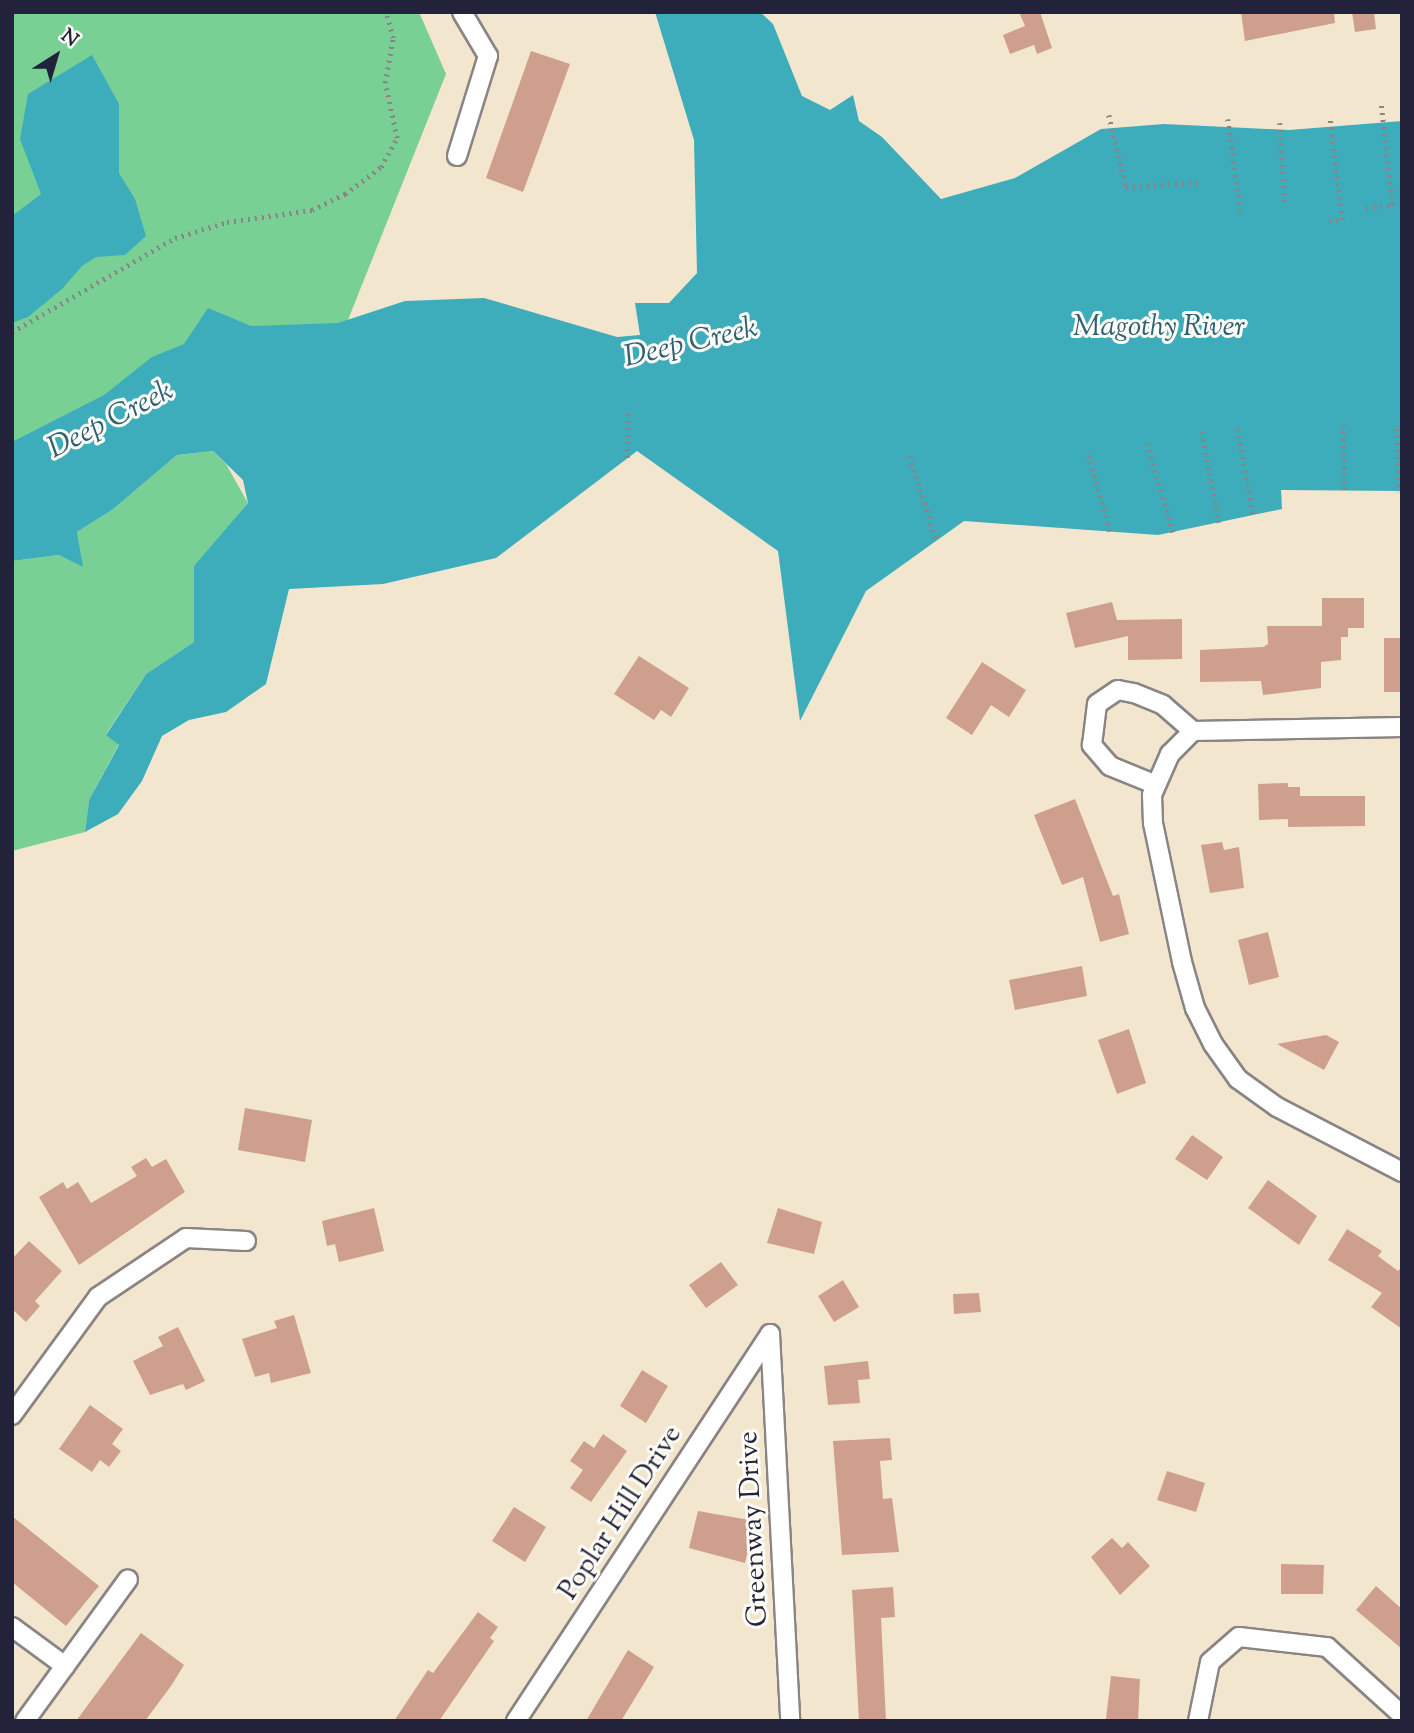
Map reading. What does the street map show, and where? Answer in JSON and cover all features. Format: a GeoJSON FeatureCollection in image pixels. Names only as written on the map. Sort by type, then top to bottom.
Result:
{"type":"FeatureCollection","features":[{"type":"Feature","properties":{"kind":"street"},"geometry":{"type":"LineString","coordinates":[[457,156],[488,56],[462,12]]}},
{"type":"Feature","properties":{"kind":"street"},"geometry":{"type":"LineString","coordinates":[[1154,784],[1110,766],[1092,745],[1097,704],[1118,690],[1134,693],[1163,705],[1193,731],[1402,727]]}},
{"type":"Feature","properties":{"kind":"street"},"geometry":{"type":"LineString","coordinates":[[1193,731],[1170,754],[1154,784],[1153,823],[1182,962],[1195,1008],[1213,1044],[1238,1079],[1277,1107],[1402,1172]]}},
{"type":"Feature","properties":{"kind":"street"},"geometry":{"type":"LineString","coordinates":[[12,1415],[98,1297],[186,1238],[246,1241]]}},
{"type":"Feature","properties":{"kind":"street","name":"Poplar Hill Drive"},"geometry":{"type":"LineString","coordinates":[[516,1721],[770,1334]]}},
{"type":"Feature","properties":{"kind":"street","name":"Greenway Drive"},"geometry":{"type":"LineString","coordinates":[[770,1334],[790,1721]]}},
{"type":"Feature","properties":{"kind":"street"},"geometry":{"type":"LineString","coordinates":[[24,1721],[128,1579]]}},
{"type":"Feature","properties":{"kind":"street"},"geometry":{"type":"LineString","coordinates":[[12,1627],[65,1667]]}},
{"type":"Feature","properties":{"kind":"street"},"geometry":{"type":"LineString","coordinates":[[1198,1721],[1210,1662],[1239,1637],[1328,1647],[1402,1715]]}},
{"type":"Feature","properties":{"kind":"path"},"geometry":{"type":"LineString","coordinates":[[12,332],[175,238],[227,222],[313,210],[381,167],[397,138],[385,83],[393,38],[386,12]]}},
{"type":"Feature","properties":{"kind":"path"},"geometry":{"type":"LineString","coordinates":[[1366,208],[1392,205],[1381,103]]}},
{"type":"Feature","properties":{"kind":"path"},"geometry":{"type":"LineString","coordinates":[[1110,115],[1126,187],[1202,182]]}},
{"type":"Feature","properties":{"kind":"path"},"geometry":{"type":"LineString","coordinates":[[1228,119],[1241,213]]}},
{"type":"Feature","properties":{"kind":"path"},"geometry":{"type":"LineString","coordinates":[[1329,221],[1342,220],[1330,120]]}},
{"type":"Feature","properties":{"kind":"path"},"geometry":{"type":"LineString","coordinates":[[1280,123],[1285,207]]}},
{"type":"Feature","properties":{"kind":"path"},"geometry":{"type":"LineString","coordinates":[[627,458],[628,410]]}},
{"type":"Feature","properties":{"kind":"path"},"geometry":{"type":"LineString","coordinates":[[1343,425],[1345,491]]}},
{"type":"Feature","properties":{"kind":"path"},"geometry":{"type":"LineString","coordinates":[[1238,429],[1253,515]]}},
{"type":"Feature","properties":{"kind":"path"},"geometry":{"type":"LineString","coordinates":[[1397,429],[1399,492]]}},
{"type":"Feature","properties":{"kind":"path"},"geometry":{"type":"LineString","coordinates":[[1202,432],[1219,523]]}},
{"type":"Feature","properties":{"kind":"path"},"geometry":{"type":"LineString","coordinates":[[1147,443],[1173,532]]}},
{"type":"Feature","properties":{"kind":"path"},"geometry":{"type":"LineString","coordinates":[[1089,454],[1110,531]]}},
{"type":"Feature","properties":{"kind":"path"},"geometry":{"type":"LineString","coordinates":[[910,456],[936,540]]}},
{"type":"Feature","properties":{"kind":"green space"},"geometry":{"type":"Polygon","coordinates":[[[12,12],[419,12],[446,74],[340,340],[12,444],[12,12]]]}},
{"type":"Feature","properties":{"kind":"green space"},"geometry":{"type":"Polygon","coordinates":[[[213,451],[226,464],[248,503],[195,566],[194,642],[146,674],[106,734],[119,744],[89,800],[85,832],[12,851],[12,561],[59,555],[82,566],[77,532],[112,510],[177,455],[213,451]]]}},
{"type":"Feature","properties":{"kind":"water","name":"Magothy River"},"geometry":{"type":"Polygon","coordinates":[[[655,12],[760,12],[773,24],[802,96],[830,110],[853,95],[859,121],[882,137],[941,199],[1015,178],[1101,129],[1164,124],[1289,130],[1402,121],[1402,491],[1281,490],[1282,509],[1158,535],[964,521],[866,591],[800,721],[778,551],[637,451],[496,558],[383,584],[289,589],[266,684],[226,712],[189,720],[162,736],[142,781],[118,814],[85,832],[89,800],[119,745],[106,735],[146,674],[194,642],[194,566],[248,503],[243,480],[213,451],[177,455],[112,510],[77,532],[83,567],[59,555],[12,561],[12,442],[104,395],[152,357],[184,344],[208,308],[251,326],[338,323],[405,301],[484,298],[617,337],[640,335],[635,303],[669,303],[697,273],[694,140],[655,12]]]}},
{"type":"Feature","properties":{"kind":"water"},"geometry":{"type":"Polygon","coordinates":[[[92,55],[119,104],[119,173],[135,199],[146,236],[125,255],[96,257],[82,266],[62,289],[28,317],[12,323],[12,216],[41,194],[20,139],[28,94],[92,55]]]}},
{"type":"Feature","properties":{"kind":"building"},"geometry":{"type":"Polygon","coordinates":[[[1019,12],[1040,12],[1052,48],[1037,54],[1034,45],[1010,54],[1003,35],[1025,26],[1019,12]]]}},
{"type":"Feature","properties":{"kind":"building"},"geometry":{"type":"Polygon","coordinates":[[[1241,12],[1334,12],[1335,23],[1245,41],[1241,12]]]}},
{"type":"Feature","properties":{"kind":"building"},"geometry":{"type":"Polygon","coordinates":[[[1352,12],[1374,12],[1376,29],[1355,32],[1352,12]]]}},
{"type":"Feature","properties":{"kind":"building"},"geometry":{"type":"Polygon","coordinates":[[[531,51],[570,64],[523,192],[486,178],[531,51]]]}},
{"type":"Feature","properties":{"kind":"building"},"geometry":{"type":"Polygon","coordinates":[[[1322,598],[1364,598],[1364,628],[1348,628],[1348,637],[1341,637],[1341,660],[1321,662],[1321,688],[1263,695],[1261,681],[1200,682],[1200,650],[1263,647],[1268,644],[1267,626],[1322,626],[1322,598]]]}},
{"type":"Feature","properties":{"kind":"building"},"geometry":{"type":"Polygon","coordinates":[[[1112,602],[1117,620],[1182,619],[1182,659],[1128,660],[1128,636],[1075,648],[1066,613],[1112,602]]]}},
{"type":"Feature","properties":{"kind":"building"},"geometry":{"type":"Polygon","coordinates":[[[1384,638],[1402,638],[1402,692],[1384,692],[1384,638]]]}},
{"type":"Feature","properties":{"kind":"building"},"geometry":{"type":"Polygon","coordinates":[[[639,656],[689,688],[671,717],[661,710],[654,720],[614,694],[639,656]]]}},
{"type":"Feature","properties":{"kind":"building"},"geometry":{"type":"Polygon","coordinates":[[[982,662],[1026,690],[1009,717],[991,705],[972,735],[946,718],[982,662]]]}},
{"type":"Feature","properties":{"kind":"building"},"geometry":{"type":"Polygon","coordinates":[[[1288,783],[1288,787],[1300,787],[1300,796],[1365,796],[1365,826],[1288,827],[1288,819],[1259,820],[1258,784],[1288,783]]]}},
{"type":"Feature","properties":{"kind":"building"},"geometry":{"type":"Polygon","coordinates":[[[1075,799],[1113,896],[1119,894],[1129,934],[1100,942],[1083,877],[1062,885],[1034,815],[1075,799]]]}},
{"type":"Feature","properties":{"kind":"building"},"geometry":{"type":"Polygon","coordinates":[[[1222,842],[1224,850],[1239,847],[1244,888],[1210,893],[1201,845],[1222,842]]]}},
{"type":"Feature","properties":{"kind":"building"},"geometry":{"type":"Polygon","coordinates":[[[1268,932],[1279,977],[1249,985],[1238,940],[1268,932]]]}},
{"type":"Feature","properties":{"kind":"building"},"geometry":{"type":"Polygon","coordinates":[[[1082,966],[1087,996],[1015,1010],[1009,980],[1082,966]]]}},
{"type":"Feature","properties":{"kind":"building"},"geometry":{"type":"Polygon","coordinates":[[[1129,1029],[1146,1083],[1117,1094],[1098,1040],[1129,1029]]]}},
{"type":"Feature","properties":{"kind":"building"},"geometry":{"type":"Polygon","coordinates":[[[1326,1035],[1339,1042],[1324,1070],[1277,1044],[1326,1035]]]}},
{"type":"Feature","properties":{"kind":"building"},"geometry":{"type":"Polygon","coordinates":[[[245,1108],[312,1120],[305,1162],[238,1150],[245,1108]]]}},
{"type":"Feature","properties":{"kind":"building"},"geometry":{"type":"Polygon","coordinates":[[[1192,1135],[1223,1157],[1207,1180],[1175,1159],[1192,1135]]]}},
{"type":"Feature","properties":{"kind":"building"},"geometry":{"type":"Polygon","coordinates":[[[146,1158],[152,1167],[166,1159],[185,1192],[79,1265],[39,1197],[63,1182],[67,1189],[78,1182],[91,1203],[137,1176],[131,1167],[146,1158]]]}},
{"type":"Feature","properties":{"kind":"building"},"geometry":{"type":"Polygon","coordinates":[[[1268,1180],[1317,1216],[1299,1245],[1248,1208],[1268,1180]]]}},
{"type":"Feature","properties":{"kind":"building"},"geometry":{"type":"Polygon","coordinates":[[[374,1208],[384,1251],[339,1262],[335,1244],[327,1246],[322,1221],[374,1208]]]}},
{"type":"Feature","properties":{"kind":"building"},"geometry":{"type":"Polygon","coordinates":[[[778,1208],[822,1222],[814,1254],[767,1243],[778,1208]]]}},
{"type":"Feature","properties":{"kind":"building"},"geometry":{"type":"Polygon","coordinates":[[[1347,1229],[1382,1251],[1378,1256],[1398,1271],[1402,1267],[1402,1329],[1371,1307],[1382,1293],[1328,1260],[1347,1229]]]}},
{"type":"Feature","properties":{"kind":"building"},"geometry":{"type":"Polygon","coordinates":[[[29,1241],[62,1271],[35,1301],[40,1306],[26,1322],[12,1309],[12,1259],[29,1241]]]}},
{"type":"Feature","properties":{"kind":"building"},"geometry":{"type":"Polygon","coordinates":[[[721,1262],[738,1285],[706,1308],[689,1285],[721,1262]]]}},
{"type":"Feature","properties":{"kind":"building"},"geometry":{"type":"Polygon","coordinates":[[[843,1280],[859,1307],[834,1322],[818,1296],[843,1280]]]}},
{"type":"Feature","properties":{"kind":"building"},"geometry":{"type":"Polygon","coordinates":[[[979,1293],[981,1312],[954,1314],[953,1294],[979,1293]]]}},
{"type":"Feature","properties":{"kind":"building"},"geometry":{"type":"Polygon","coordinates":[[[294,1315],[311,1373],[271,1383],[269,1373],[255,1377],[242,1339],[277,1328],[274,1321],[294,1315]]]}},
{"type":"Feature","properties":{"kind":"building"},"geometry":{"type":"Polygon","coordinates":[[[178,1327],[205,1381],[186,1390],[183,1384],[150,1395],[133,1361],[163,1346],[158,1337],[178,1327]]]}},
{"type":"Feature","properties":{"kind":"building"},"geometry":{"type":"Polygon","coordinates":[[[868,1361],[870,1379],[858,1380],[860,1403],[828,1405],[824,1366],[868,1361]]]}},
{"type":"Feature","properties":{"kind":"building"},"geometry":{"type":"Polygon","coordinates":[[[642,1370],[668,1386],[646,1423],[620,1406],[642,1370]]]}},
{"type":"Feature","properties":{"kind":"building"},"geometry":{"type":"Polygon","coordinates":[[[90,1405],[123,1429],[112,1444],[121,1451],[109,1467],[100,1460],[92,1472],[59,1449],[90,1405]]]}},
{"type":"Feature","properties":{"kind":"building"},"geometry":{"type":"Polygon","coordinates":[[[603,1434],[627,1451],[591,1502],[570,1488],[583,1470],[570,1461],[584,1441],[594,1448],[603,1434]]]}},
{"type":"Feature","properties":{"kind":"building"},"geometry":{"type":"Polygon","coordinates":[[[890,1438],[892,1460],[880,1461],[883,1499],[892,1498],[899,1552],[842,1555],[833,1441],[890,1438]]]}},
{"type":"Feature","properties":{"kind":"building"},"geometry":{"type":"Polygon","coordinates":[[[1167,1471],[1205,1483],[1196,1512],[1157,1500],[1167,1471]]]}},
{"type":"Feature","properties":{"kind":"building"},"geometry":{"type":"Polygon","coordinates":[[[514,1507],[546,1527],[525,1562],[492,1541],[514,1507]]]}},
{"type":"Feature","properties":{"kind":"building"},"geometry":{"type":"Polygon","coordinates":[[[698,1511],[755,1521],[745,1563],[689,1548],[698,1511]]]}},
{"type":"Feature","properties":{"kind":"building"},"geometry":{"type":"Polygon","coordinates":[[[12,1516],[99,1586],[66,1626],[12,1582],[12,1516]]]}},
{"type":"Feature","properties":{"kind":"building"},"geometry":{"type":"Polygon","coordinates":[[[1112,1538],[1122,1548],[1128,1542],[1150,1566],[1120,1595],[1091,1557],[1112,1538]]]}},
{"type":"Feature","properties":{"kind":"building"},"geometry":{"type":"Polygon","coordinates":[[[1281,1564],[1324,1565],[1323,1594],[1281,1594],[1281,1564]]]}},
{"type":"Feature","properties":{"kind":"building"},"geometry":{"type":"Polygon","coordinates":[[[1376,1586],[1402,1609],[1402,1649],[1356,1610],[1376,1586]]]}},
{"type":"Feature","properties":{"kind":"building"},"geometry":{"type":"Polygon","coordinates":[[[893,1587],[895,1617],[881,1618],[886,1721],[859,1721],[852,1590],[893,1587]]]}},
{"type":"Feature","properties":{"kind":"building"},"geometry":{"type":"Polygon","coordinates":[[[478,1612],[498,1627],[490,1638],[494,1641],[439,1721],[394,1721],[428,1670],[433,1673],[478,1612]]]}},
{"type":"Feature","properties":{"kind":"building"},"geometry":{"type":"Polygon","coordinates":[[[141,1633],[184,1665],[171,1686],[145,1721],[76,1721],[141,1633]]]}},
{"type":"Feature","properties":{"kind":"building"},"geometry":{"type":"Polygon","coordinates":[[[628,1650],[654,1667],[621,1721],[586,1721],[628,1650]]]}},
{"type":"Feature","properties":{"kind":"building"},"geometry":{"type":"Polygon","coordinates":[[[1111,1676],[1140,1679],[1138,1721],[1106,1719],[1111,1676]]]}},
{"type":"Feature","properties":{"kind":"water label","name":"Deep Creek"},"geometry":{"type":"Point","coordinates":[691,344]}},
{"type":"Feature","properties":{"kind":"water label","name":"Deep Creek"},"geometry":{"type":"Point","coordinates":[111,421]}}]}
